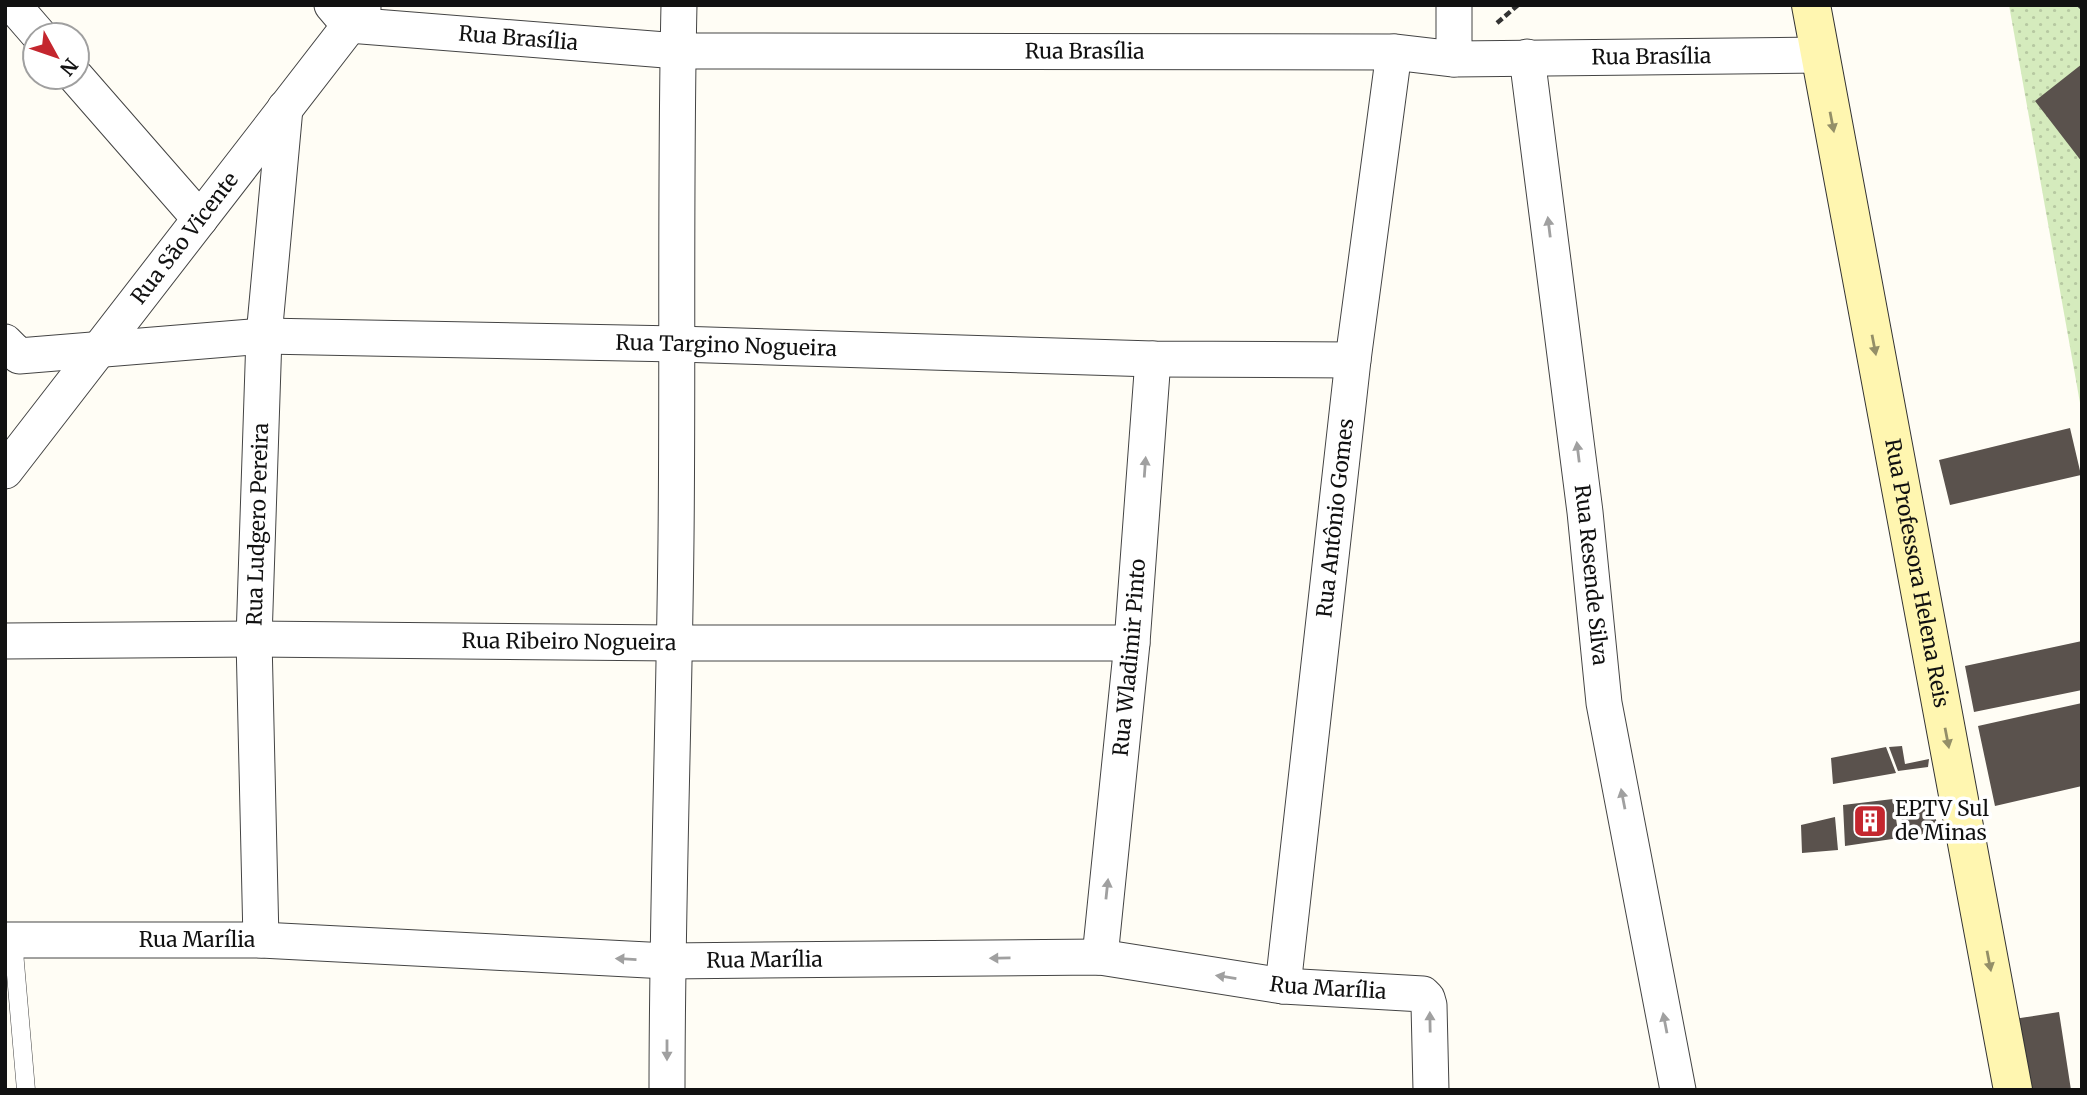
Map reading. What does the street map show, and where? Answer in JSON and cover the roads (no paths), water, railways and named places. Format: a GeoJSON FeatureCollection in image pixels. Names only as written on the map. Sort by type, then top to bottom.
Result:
{"type":"FeatureCollection","features":[{"type":"Feature","properties":{"kind":"main road","name":"Rua Professora Helena Reis"},"geometry":{"type":"LineString","coordinates":[[1811,5],[2012,1090]]}},
{"type":"Feature","properties":{"kind":"street"},"geometry":{"type":"LineString","coordinates":[[13,5],[27,21]]}},
{"type":"Feature","properties":{"kind":"street"},"geometry":{"type":"LineString","coordinates":[[667,1090],[667,961],[675,643],[679,5]]}},
{"type":"Feature","properties":{"kind":"street"},"geometry":{"type":"LineString","coordinates":[[1454,5],[1454,59]]}},
{"type":"Feature","properties":{"kind":"street","name":"Rua Brasília"},"geometry":{"type":"LineString","coordinates":[[349,12],[678,51],[1394,52],[1454,59],[1820,55]]}},
{"type":"Feature","properties":{"kind":"street","name":"Rua São Vicente"},"geometry":{"type":"LineString","coordinates":[[5,471],[285,108],[349,12]]}},
{"type":"Feature","properties":{"kind":"street","name":"Rua Antônio Gomes"},"geometry":{"type":"LineString","coordinates":[[1283,986],[1353,360],[1394,52]]}},
{"type":"Feature","properties":{"kind":"street","name":"Rua Resende Silva"},"geometry":{"type":"LineString","coordinates":[[1527,57],[1585,512],[1604,703],[1678,1090]]}},
{"type":"Feature","properties":{"kind":"street"},"geometry":{"type":"LineString","coordinates":[[88,91],[200,219]]}},
{"type":"Feature","properties":{"kind":"street","name":"Rua Ludgero Pereira"},"geometry":{"type":"LineString","coordinates":[[261,940],[254,639],[264,336],[285,108]]}},
{"type":"Feature","properties":{"kind":"street","name":"Rua Targino Nogueira"},"geometry":{"type":"LineString","coordinates":[[5,342],[19,356],[264,336],[678,344],[1153,359],[1353,360]]}},
{"type":"Feature","properties":{"kind":"street","name":"Rua Wladimir Pinto"},"geometry":{"type":"LineString","coordinates":[[1100,957],[1132,643],[1153,359]]}},
{"type":"Feature","properties":{"kind":"street","name":"Rua Ribeiro Nogueira"},"geometry":{"type":"LineString","coordinates":[[5,640],[1132,643]]}},
{"type":"Feature","properties":{"kind":"street","name":"Rua Marília"},"geometry":{"type":"LineString","coordinates":[[9,940],[261,940],[667,961],[1100,957],[1283,986],[1425,995],[1429,1005],[1431,1090]]}},
{"type":"Feature","properties":{"kind":"lane"},"geometry":{"type":"LineString","coordinates":[[9,940],[26,1090]]}},
{"type":"Feature","properties":{"kind":"place","name":"EPTV Sul de Minas"},"geometry":{"type":"Point","coordinates":[1870,821]}}]}
